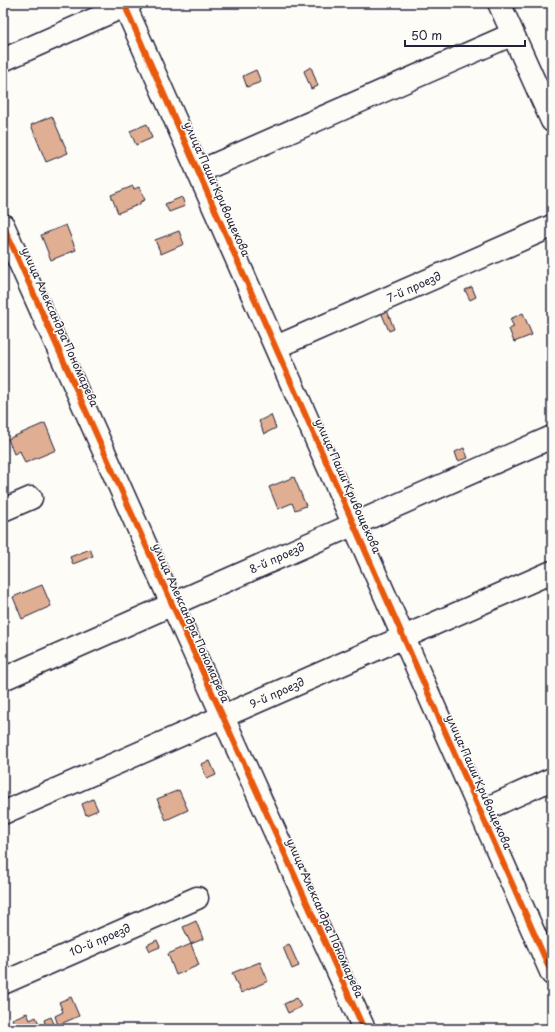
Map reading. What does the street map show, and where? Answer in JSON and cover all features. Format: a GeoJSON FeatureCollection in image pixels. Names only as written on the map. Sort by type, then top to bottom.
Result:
{"type":"FeatureCollection","features":[{"type":"Feature","properties":{"kind":"street"},"geometry":{"type":"LineString","coordinates":[[499,3],[552,122]]}},
{"type":"Feature","properties":{"kind":"street"},"geometry":{"type":"LineString","coordinates":[[3,60],[128,4]]}},
{"type":"Feature","properties":{"kind":"street","name":"улица Паши Кривощекова"},"geometry":{"type":"LineString","coordinates":[[128,4],[198,172],[481,810],[552,974]]}},
{"type":"Feature","properties":{"kind":"street"},"geometry":{"type":"LineString","coordinates":[[198,172],[513,34]]}},
{"type":"Feature","properties":{"kind":"street","name":"улица Александра Пономарева"},"geometry":{"type":"LineString","coordinates":[[3,224],[222,717],[364,1029]]}},
{"type":"Feature","properties":{"kind":"street","name":"7-й проезд"},"geometry":{"type":"LineString","coordinates":[[276,347],[552,226]]}},
{"type":"Feature","properties":{"kind":"street","name":"8-й проезд"},"geometry":{"type":"LineString","coordinates":[[3,679],[552,437]]}},
{"type":"Feature","properties":{"kind":"street"},"geometry":{"type":"LineString","coordinates":[[3,510],[31,498]]}},
{"type":"Feature","properties":{"kind":"street","name":"9-й проезд"},"geometry":{"type":"LineString","coordinates":[[3,813],[552,572]]}},
{"type":"Feature","properties":{"kind":"street"},"geometry":{"type":"LineString","coordinates":[[481,810],[552,779]]}},
{"type":"Feature","properties":{"kind":"street","name":"10-й проезд"},"geometry":{"type":"LineString","coordinates":[[3,983],[197,898]]}},
{"type":"Feature","properties":{"kind":"building"},"geometry":{"type":"Polygon","coordinates":[[[311,67],[318,86],[311,89],[304,71],[311,67]]]}},
{"type":"Feature","properties":{"kind":"building"},"geometry":{"type":"Polygon","coordinates":[[[256,70],[261,82],[247,87],[243,76],[256,70]]]}},
{"type":"Feature","properties":{"kind":"building"},"geometry":{"type":"Polygon","coordinates":[[[52,116],[68,153],[46,162],[31,125],[52,116]]]}},
{"type":"Feature","properties":{"kind":"building"},"geometry":{"type":"Polygon","coordinates":[[[147,124],[152,138],[136,145],[130,131],[147,124]]]}},
{"type":"Feature","properties":{"kind":"building"},"geometry":{"type":"Polygon","coordinates":[[[133,186],[134,189],[139,187],[145,200],[140,202],[140,204],[118,213],[111,195],[133,186]]]}},
{"type":"Feature","properties":{"kind":"building"},"geometry":{"type":"Polygon","coordinates":[[[182,197],[185,206],[169,212],[165,204],[182,197]]]}},
{"type":"Feature","properties":{"kind":"building"},"geometry":{"type":"Polygon","coordinates":[[[66,225],[76,250],[51,260],[41,235],[66,225]]]}},
{"type":"Feature","properties":{"kind":"building"},"geometry":{"type":"Polygon","coordinates":[[[179,231],[184,244],[161,254],[155,240],[179,231]]]}},
{"type":"Feature","properties":{"kind":"building"},"geometry":{"type":"Polygon","coordinates":[[[472,287],[476,297],[470,300],[465,290],[472,287]]]}},
{"type":"Feature","properties":{"kind":"building"},"geometry":{"type":"Polygon","coordinates":[[[387,310],[394,329],[389,331],[381,312],[387,310]]]}},
{"type":"Feature","properties":{"kind":"building"},"geometry":{"type":"Polygon","coordinates":[[[523,313],[532,335],[514,342],[509,329],[514,327],[510,319],[523,313]]]}},
{"type":"Feature","properties":{"kind":"building"},"geometry":{"type":"Polygon","coordinates":[[[271,415],[276,428],[264,434],[259,421],[271,415]]]}},
{"type":"Feature","properties":{"kind":"building"},"geometry":{"type":"Polygon","coordinates":[[[45,423],[56,450],[25,463],[20,451],[14,454],[8,439],[45,423]]]}},
{"type":"Feature","properties":{"kind":"building"},"geometry":{"type":"Polygon","coordinates":[[[464,448],[468,458],[458,461],[455,452],[464,448]]]}},
{"type":"Feature","properties":{"kind":"building"},"geometry":{"type":"Polygon","coordinates":[[[294,477],[306,506],[295,510],[292,503],[278,509],[269,487],[294,477]]]}},
{"type":"Feature","properties":{"kind":"building"},"geometry":{"type":"Polygon","coordinates":[[[90,549],[93,556],[73,564],[70,557],[90,549]]]}},
{"type":"Feature","properties":{"kind":"building"},"geometry":{"type":"Polygon","coordinates":[[[42,585],[51,606],[22,619],[13,597],[42,585]]]}},
{"type":"Feature","properties":{"kind":"building"},"geometry":{"type":"Polygon","coordinates":[[[210,761],[216,775],[207,779],[201,764],[210,761]]]}},
{"type":"Feature","properties":{"kind":"building"},"geometry":{"type":"Polygon","coordinates":[[[179,790],[188,810],[166,820],[157,799],[179,790]]]}},
{"type":"Feature","properties":{"kind":"building"},"geometry":{"type":"Polygon","coordinates":[[[93,799],[98,810],[86,815],[82,804],[93,799]]]}},
{"type":"Feature","properties":{"kind":"building"},"geometry":{"type":"Polygon","coordinates":[[[196,921],[203,939],[191,944],[183,927],[196,921]]]}},
{"type":"Feature","properties":{"kind":"building"},"geometry":{"type":"Polygon","coordinates":[[[157,940],[160,947],[150,951],[147,945],[157,940]]]}},
{"type":"Feature","properties":{"kind":"building"},"geometry":{"type":"Polygon","coordinates":[[[191,944],[199,965],[176,975],[168,954],[191,944]]]}},
{"type":"Feature","properties":{"kind":"building"},"geometry":{"type":"Polygon","coordinates":[[[289,944],[299,966],[292,969],[283,947],[289,944]]]}},
{"type":"Feature","properties":{"kind":"building"},"geometry":{"type":"Polygon","coordinates":[[[260,962],[268,981],[241,993],[232,973],[260,962]]]}},
{"type":"Feature","properties":{"kind":"building"},"geometry":{"type":"Polygon","coordinates":[[[71,997],[79,1016],[58,1025],[55,1016],[63,1012],[59,1002],[71,997]]]}},
{"type":"Feature","properties":{"kind":"building"},"geometry":{"type":"Polygon","coordinates":[[[297,998],[301,1007],[288,1013],[284,1004],[297,998]]]}},
{"type":"Feature","properties":{"kind":"building"},"geometry":{"type":"Polygon","coordinates":[[[27,1013],[30,1020],[36,1017],[40,1026],[33,1028],[34,1029],[17,1029],[12,1019],[27,1013]]]}},
{"type":"Feature","properties":{"kind":"building"},"geometry":{"type":"Polygon","coordinates":[[[51,1017],[55,1026],[47,1029],[44,1020],[51,1017]]]}},
{"type":"Feature","properties":{"kind":"cycle path"},"geometry":{"type":"LineString","coordinates":[[125,6],[552,974]]}},
{"type":"Feature","properties":{"kind":"cycle path"},"geometry":{"type":"LineString","coordinates":[[3,225],[364,1029]]}}]}
